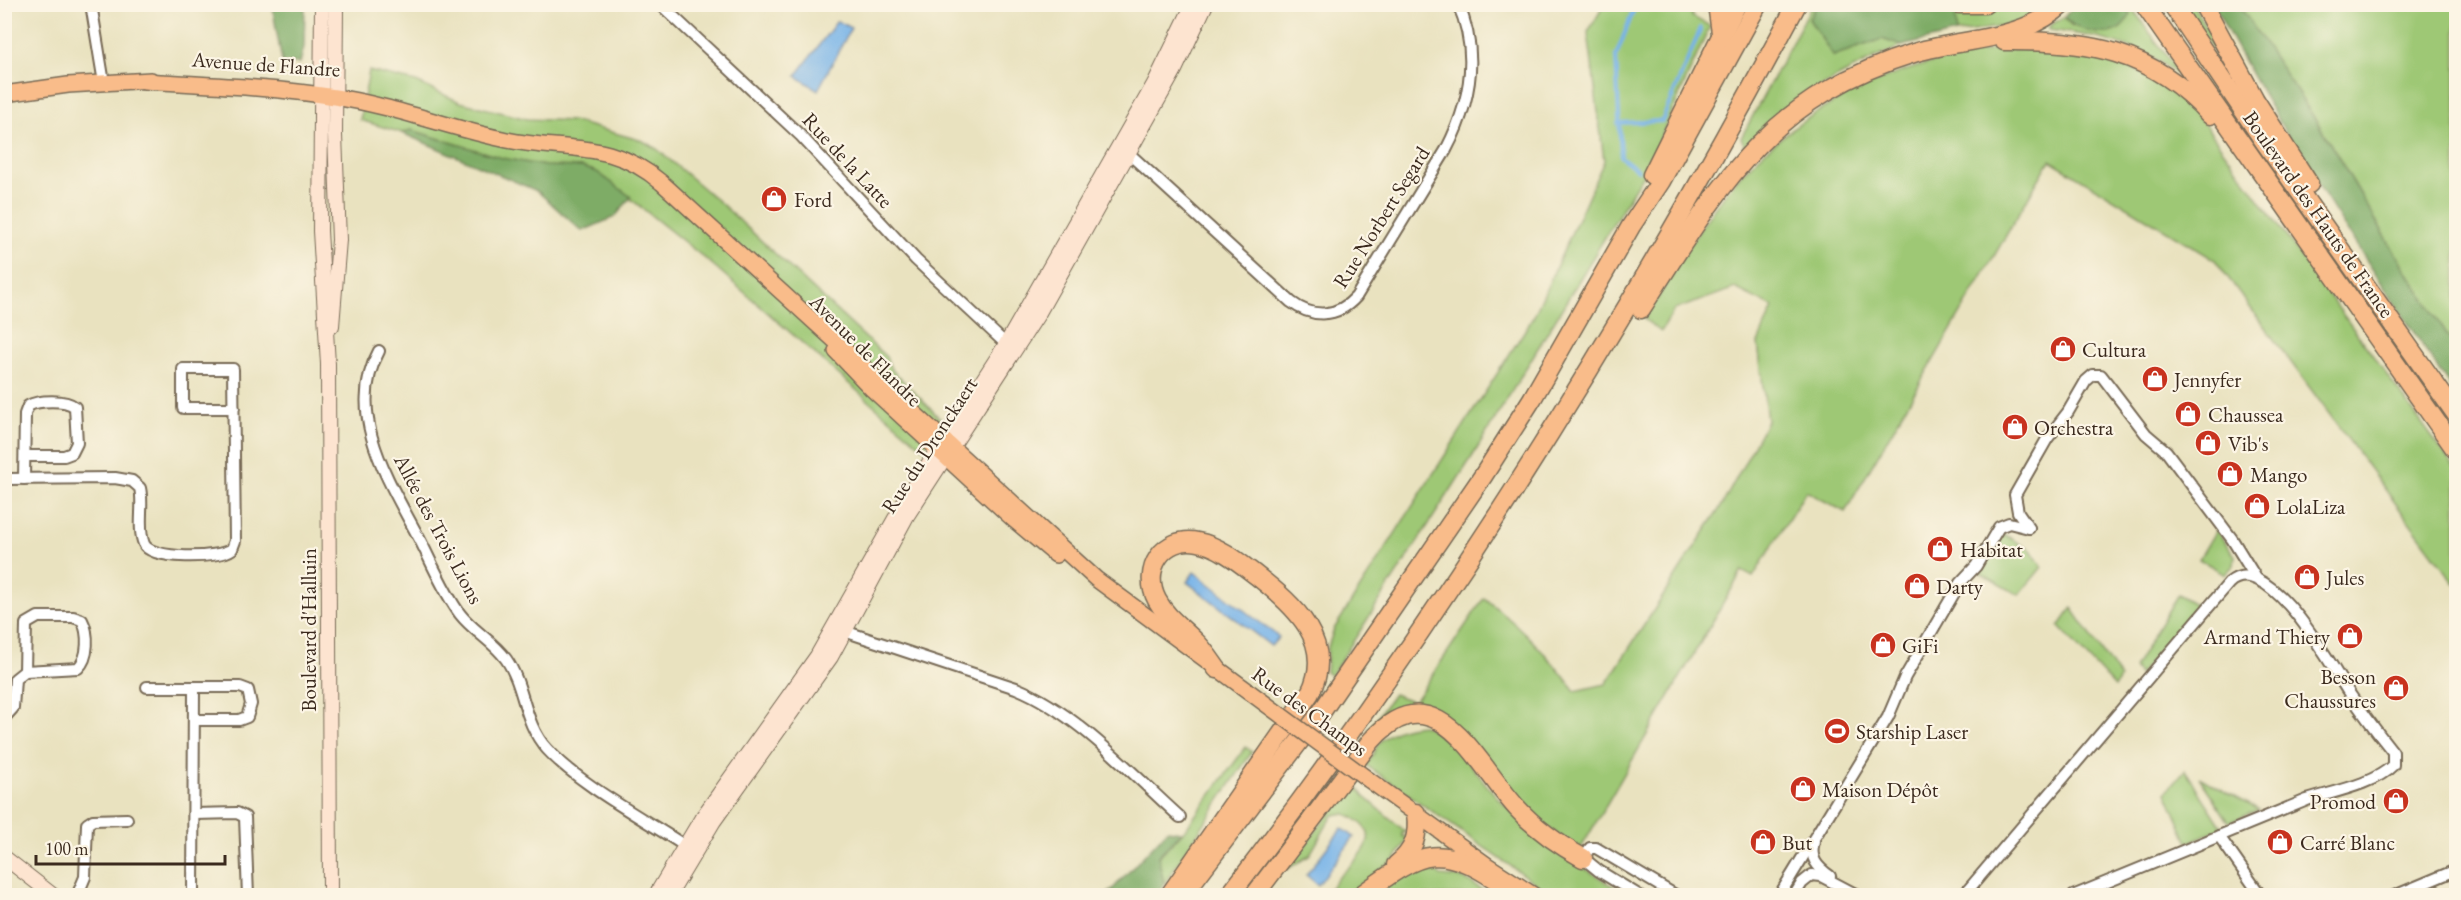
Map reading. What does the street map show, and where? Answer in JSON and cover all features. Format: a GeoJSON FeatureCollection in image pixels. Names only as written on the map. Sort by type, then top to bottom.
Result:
{"type":"FeatureCollection","features":[{"type":"Feature","properties":{"kind":"highway"},"geometry":{"type":"LineString","coordinates":[[1717,4],[1721,33]]}},
{"type":"Feature","properties":{"kind":"highway"},"geometry":{"type":"LineString","coordinates":[[1630,226],[1656,164],[1737,4]]}},
{"type":"Feature","properties":{"kind":"highway"},"geometry":{"type":"LineString","coordinates":[[1182,896],[1320,714],[1448,529],[1532,399],[1630,226],[1661,181],[1758,4]]}},
{"type":"Feature","properties":{"kind":"highway"},"geometry":{"type":"LineString","coordinates":[[1229,896],[1410,649],[1487,535],[1575,396],[1675,228],[1797,4]]}},
{"type":"Feature","properties":{"kind":"highway"},"geometry":{"type":"LineString","coordinates":[[1959,4],[1985,4]]}},
{"type":"Feature","properties":{"kind":"highway"},"geometry":{"type":"LineString","coordinates":[[1575,396],[1617,347],[1709,203],[1736,168],[1764,138],[1811,101],[1855,76],[1898,58],[2032,26],[2063,4]]}},
{"type":"Feature","properties":{"kind":"highway","name":"Boulevard des Hauts de France"},"geometry":{"type":"LineString","coordinates":[[2144,4],[2457,450]]}},
{"type":"Feature","properties":{"kind":"highway","name":"Boulevard des Hauts de France"},"geometry":{"type":"LineString","coordinates":[[2172,4],[2457,414]]}},
{"type":"Feature","properties":{"kind":"highway"},"geometry":{"type":"LineString","coordinates":[[2203,4],[2255,100],[2341,234],[2369,290]]}},
{"type":"Feature","properties":{"kind":"highway"},"geometry":{"type":"LineString","coordinates":[[1960,43],[2061,42],[2102,49],[2139,60],[2167,75],[2184,88],[2249,154]]}},
{"type":"Feature","properties":{"kind":"highway"},"geometry":{"type":"LineString","coordinates":[[1169,896],[1310,693],[1316,679],[1318,659],[1316,644],[1309,627],[1282,596],[1223,552],[1200,542],[1179,542],[1157,556],[1152,565],[1153,591],[1162,609],[1195,641],[1217,669]]}},
{"type":"Feature","properties":{"kind":"highway"},"geometry":{"type":"LineString","coordinates":[[1254,896],[1371,741],[1391,722],[1410,714],[1431,716],[1445,723],[1464,741],[1524,816],[1583,858]]}},
{"type":"Feature","properties":{"kind":"highway"},"geometry":{"type":"LineString","coordinates":[[1360,896],[1380,881],[1410,852],[1417,832],[1416,813]]}},
{"type":"Feature","properties":{"kind":"highway"},"geometry":{"type":"LineString","coordinates":[[1380,881],[1418,860],[1442,855],[1472,864],[1513,892]]}},
{"type":"Feature","properties":{"kind":"main road","name":"Boulevard d'Halluin"},"geometry":{"type":"LineString","coordinates":[[321,4],[328,91]]}},
{"type":"Feature","properties":{"kind":"main road","name":"Boulevard d'Halluin"},"geometry":{"type":"LineString","coordinates":[[330,896],[328,364],[320,256],[328,91],[336,4]]}},
{"type":"Feature","properties":{"kind":"main road","name":"Rue du Dronckaert"},"geometry":{"type":"LineString","coordinates":[[945,447],[1037,315],[1124,149],[1193,4]]}},
{"type":"Feature","properties":{"kind":"main road","name":"Rue du Dronckaert"},"geometry":{"type":"LineString","coordinates":[[655,896],[685,846],[840,629],[894,540],[945,447],[1006,344],[1124,149],[1175,70],[1206,4]]}},
{"type":"Feature","properties":{"kind":"main road","name":"Avenue de Flandre"},"geometry":{"type":"LineString","coordinates":[[4,94],[104,83],[204,77],[328,91],[412,104],[485,134],[523,143],[584,148],[632,162],[662,183],[767,280],[872,389],[945,447]]}},
{"type":"Feature","properties":{"kind":"main road","name":"Rue des Champs"},"geometry":{"type":"LineString","coordinates":[[945,447],[1026,531],[1070,565],[1110,590],[1487,865],[1535,896]]}},
{"type":"Feature","properties":{"kind":"main road","name":"Rue du Dronckaert"},"geometry":{"type":"LineString","coordinates":[[669,896],[710,826],[824,667],[840,629]]}},
{"type":"Feature","properties":{"kind":"main road"},"geometry":{"type":"LineString","coordinates":[[4,857],[54,896]]}},
{"type":"Feature","properties":{"kind":"main road","name":"Rue des Champs"},"geometry":{"type":"LineString","coordinates":[[1487,865],[1513,892]]}},
{"type":"Feature","properties":{"kind":"street"},"geometry":{"type":"LineString","coordinates":[[91,4],[104,83]]}},
{"type":"Feature","properties":{"kind":"street","name":"Rue de la Latte"},"geometry":{"type":"LineString","coordinates":[[660,4],[809,144],[916,260],[1006,344]]}},
{"type":"Feature","properties":{"kind":"street","name":"Rue Norbert Segard"},"geometry":{"type":"LineString","coordinates":[[1124,149],[1291,302],[1312,313],[1335,312],[1356,297],[1446,150],[1457,127],[1465,103],[1470,62],[1468,33],[1458,4]]}},
{"type":"Feature","properties":{"kind":"street","name":"Allée des Trois Lions"},"geometry":{"type":"LineString","coordinates":[[380,351],[369,374],[367,394],[368,418],[374,445],[386,475],[454,606],[506,660],[514,675],[527,715],[545,747],[574,772],[685,846]]}},
{"type":"Feature","properties":{"kind":"street"},"geometry":{"type":"LineString","coordinates":[[4,479],[115,478],[132,481],[140,488],[143,542],[149,551],[162,555],[223,555],[232,549],[235,541],[234,408],[233,369],[183,369],[183,408],[234,408]]}},
{"type":"Feature","properties":{"kind":"street"},"geometry":{"type":"LineString","coordinates":[[1779,896],[1888,717],[1905,677],[1960,583],[1976,566],[1999,527],[2009,523],[2030,528],[2018,512],[2015,495],[2086,381],[2093,375],[2101,375],[2146,434],[2166,451],[2232,539],[2256,578],[2286,601],[2394,752],[2395,761],[2390,768],[2366,780],[2219,836],[2073,896]]}},
{"type":"Feature","properties":{"kind":"street"},"geometry":{"type":"LineString","coordinates":[[24,479],[25,414],[28,406],[36,402],[67,403],[75,407],[77,443],[72,453],[64,456],[25,456]]}},
{"type":"Feature","properties":{"kind":"street"},"geometry":{"type":"LineString","coordinates":[[1961,896],[2229,583],[2241,577],[2256,578]]}},
{"type":"Feature","properties":{"kind":"street"},"geometry":{"type":"LineString","coordinates":[[4,718],[14,708],[15,679],[25,671],[78,669],[86,655],[86,629],[82,620],[73,617],[38,617],[27,621],[24,628],[25,671]]}},
{"type":"Feature","properties":{"kind":"street"},"geometry":{"type":"LineString","coordinates":[[840,629],[1016,688],[1042,700],[1067,717],[1180,817]]}},
{"type":"Feature","properties":{"kind":"street"},"geometry":{"type":"LineString","coordinates":[[147,687],[240,687],[248,690],[251,704],[247,717],[239,720],[194,720]]}},
{"type":"Feature","properties":{"kind":"street"},"geometry":{"type":"LineString","coordinates":[[194,687],[194,896]]}},
{"type":"Feature","properties":{"kind":"street"},"geometry":{"type":"LineString","coordinates":[[194,814],[237,813],[245,818],[248,896]]}},
{"type":"Feature","properties":{"kind":"street"},"geometry":{"type":"LineString","coordinates":[[77,896],[85,877],[87,824],[96,820],[127,819]]}},
{"type":"Feature","properties":{"kind":"street"},"geometry":{"type":"LineString","coordinates":[[2219,836],[2261,896]]}},
{"type":"Feature","properties":{"kind":"street"},"geometry":{"type":"LineString","coordinates":[[1815,839],[1812,852],[1816,864],[1859,896]]}},
{"type":"Feature","properties":{"kind":"street"},"geometry":{"type":"LineString","coordinates":[[1640,896],[1599,871],[1583,858],[1590,848],[1596,848],[1677,896]]}},
{"type":"Feature","properties":{"kind":"street"},"geometry":{"type":"LineString","coordinates":[[2394,896],[2457,870]]}},
{"type":"Feature","properties":{"kind":"street"},"geometry":{"type":"LineString","coordinates":[[1794,896],[1802,883],[1812,875],[1844,887]]}},
{"type":"Feature","properties":{"kind":"green space"},"geometry":{"type":"Polygon","coordinates":[[[2076,4],[2122,5],[2131,14],[2119,29],[2105,33],[2090,32],[2075,26],[2064,17],[2076,4]]]}},
{"type":"Feature","properties":{"kind":"green space"},"geometry":{"type":"Polygon","coordinates":[[[2453,4],[2456,7],[2456,348],[2400,261],[2319,125],[2239,5],[2453,4]]]}},
{"type":"Feature","properties":{"kind":"green space"},"geometry":{"type":"Polygon","coordinates":[[[272,5],[305,5],[304,47],[300,63],[282,62],[272,5]]]}},
{"type":"Feature","properties":{"kind":"green space"},"geometry":{"type":"Polygon","coordinates":[[[1604,5],[1695,5],[1691,16],[1710,26],[1647,168],[1472,457],[1331,676],[1326,672],[1328,647],[1334,629],[1534,316],[1604,161],[1588,32],[1604,5]]]}},
{"type":"Feature","properties":{"kind":"green space"},"geometry":{"type":"Polygon","coordinates":[[[1812,5],[1817,5],[1809,19],[1833,56],[1882,39],[1902,46],[1819,88],[1781,114],[1745,146],[1741,138],[1812,5]]]}},
{"type":"Feature","properties":{"kind":"green space"},"geometry":{"type":"Polygon","coordinates":[[[1817,5],[1937,5],[1955,12],[1956,33],[1902,46],[1882,39],[1833,56],[1809,19],[1817,5]]]}},
{"type":"Feature","properties":{"kind":"green space"},"geometry":{"type":"Polygon","coordinates":[[[2010,5],[2051,5],[2030,18],[2018,22],[1956,33],[1955,12],[1978,13],[2010,5]]]}},
{"type":"Feature","properties":{"kind":"green space"},"geometry":{"type":"Polygon","coordinates":[[[2122,5],[2130,5],[2178,72],[2176,73],[2147,55],[2116,43],[2049,30],[2049,26],[2064,17],[2072,27],[2131,14],[2122,5]]]}},
{"type":"Feature","properties":{"kind":"green space"},"geometry":{"type":"Polygon","coordinates":[[[2181,5],[2193,5],[2221,54],[2218,56],[2181,5]]]}},
{"type":"Feature","properties":{"kind":"green space"},"geometry":{"type":"Polygon","coordinates":[[[2214,5],[2239,5],[2319,125],[2400,261],[2456,348],[2456,396],[2299,155],[2214,5]]]}},
{"type":"Feature","properties":{"kind":"green space"},"geometry":{"type":"Polygon","coordinates":[[[1999,49],[2053,51],[2104,59],[2151,78],[2174,92],[2195,111],[2456,470],[2456,585],[2215,260],[2050,160],[1845,512],[1806,491],[1753,577],[1742,571],[1580,850],[1541,823],[1434,710],[1410,707],[1373,731],[1368,730],[1394,694],[1414,702],[1484,598],[1532,641],[1575,691],[1606,684],[1722,505],[1767,421],[1758,343],[1773,307],[1735,288],[1674,310],[1661,332],[1644,319],[1727,191],[1768,149],[1796,126],[1827,106],[1892,75],[1963,55],[1999,49]]]}},
{"type":"Feature","properties":{"kind":"green space"},"geometry":{"type":"Polygon","coordinates":[[[369,71],[416,82],[460,102],[527,119],[572,121],[643,141],[657,149],[724,206],[886,357],[891,369],[944,422],[923,448],[713,265],[597,172],[582,167],[545,166],[502,158],[411,130],[402,133],[360,120],[369,71]]]}},
{"type":"Feature","properties":{"kind":"green space"},"geometry":{"type":"Polygon","coordinates":[[[411,130],[502,158],[545,166],[582,167],[597,172],[631,197],[615,217],[582,231],[537,191],[402,133],[411,130]]]}},
{"type":"Feature","properties":{"kind":"green space"},"geometry":{"type":"Polygon","coordinates":[[[2216,530],[2235,556],[2234,565],[2225,574],[2199,559],[2216,530]]]}},
{"type":"Feature","properties":{"kind":"green space"},"geometry":{"type":"Polygon","coordinates":[[[2003,534],[2031,550],[2042,567],[2019,595],[1980,573],[2003,534]]]}},
{"type":"Feature","properties":{"kind":"green space"},"geometry":{"type":"Polygon","coordinates":[[[2178,594],[2198,606],[2139,674],[2134,668],[2178,594]]]}},
{"type":"Feature","properties":{"kind":"green space"},"geometry":{"type":"Polygon","coordinates":[[[2072,608],[2120,678],[2115,687],[2059,627],[2072,608]]]}},
{"type":"Feature","properties":{"kind":"green space"},"geometry":{"type":"Polygon","coordinates":[[[1423,725],[1435,731],[1456,748],[1498,798],[1528,826],[1577,863],[1628,895],[1552,895],[1366,765],[1378,744],[1389,734],[1423,725]]]}},
{"type":"Feature","properties":{"kind":"green space"},"geometry":{"type":"Polygon","coordinates":[[[1246,747],[1252,752],[1164,884],[1158,857],[1183,832],[1246,747]]]}},
{"type":"Feature","properties":{"kind":"green space"},"geometry":{"type":"Polygon","coordinates":[[[2185,770],[2222,827],[2188,843],[2166,792],[2185,770]]]}},
{"type":"Feature","properties":{"kind":"green space"},"geometry":{"type":"Polygon","coordinates":[[[2199,777],[2259,810],[2229,822],[2199,777]]]}},
{"type":"Feature","properties":{"kind":"green space"},"geometry":{"type":"Polygon","coordinates":[[[1353,780],[1364,796],[1406,832],[1402,833],[1403,837],[1410,836],[1395,859],[1346,895],[1324,895],[1360,856],[1368,842],[1365,828],[1355,819],[1343,814],[1332,816],[1309,856],[1287,869],[1346,794],[1353,780]]]}},
{"type":"Feature","properties":{"kind":"green space"},"geometry":{"type":"Polygon","coordinates":[[[1168,830],[1182,832],[1158,856],[1164,884],[1156,895],[1107,895],[1168,830]]]}},
{"type":"Feature","properties":{"kind":"green space"},"geometry":{"type":"Polygon","coordinates":[[[1427,864],[1441,876],[1463,878],[1490,895],[1376,896],[1404,874],[1427,864]]]}},
{"type":"Feature","properties":{"kind":"water"},"geometry":{"type":"Polygon","coordinates":[[[837,21],[851,28],[818,90],[796,76],[837,21]]]}},
{"type":"Feature","properties":{"kind":"water"},"geometry":{"type":"Polygon","coordinates":[[[1194,572],[1279,637],[1271,646],[1187,582],[1194,572]]]}},
{"type":"Feature","properties":{"kind":"water"},"geometry":{"type":"Polygon","coordinates":[[[1342,828],[1354,837],[1318,885],[1306,875],[1342,828]]]}},
{"type":"Feature","properties":{"kind":"waterway"},"geometry":{"type":"LineString","coordinates":[[1636,4],[1616,56],[1621,157],[1638,170]]}},
{"type":"Feature","properties":{"kind":"waterway"},"geometry":{"type":"LineString","coordinates":[[1618,123],[1662,121],[1701,28]]}},
{"type":"Feature","properties":{"kind":"place","name":"Ford"},"geometry":{"type":"Point","coordinates":[774,199]}},
{"type":"Feature","properties":{"kind":"place","name":"Cultura"},"geometry":{"type":"Point","coordinates":[2063,349]}},
{"type":"Feature","properties":{"kind":"place","name":"Jennyfer"},"geometry":{"type":"Point","coordinates":[2155,379]}},
{"type":"Feature","properties":{"kind":"place","name":"Chaussea"},"geometry":{"type":"Point","coordinates":[2188,414]}},
{"type":"Feature","properties":{"kind":"place","name":"Orchestra"},"geometry":{"type":"Point","coordinates":[2015,427]}},
{"type":"Feature","properties":{"kind":"place","name":"Vib's"},"geometry":{"type":"Point","coordinates":[2208,443]}},
{"type":"Feature","properties":{"kind":"place","name":"Mango"},"geometry":{"type":"Point","coordinates":[2230,474]}},
{"type":"Feature","properties":{"kind":"place","name":"LolaLiza"},"geometry":{"type":"Point","coordinates":[2257,506]}},
{"type":"Feature","properties":{"kind":"place","name":"Habitat"},"geometry":{"type":"Point","coordinates":[1940,549]}},
{"type":"Feature","properties":{"kind":"place","name":"Jules"},"geometry":{"type":"Point","coordinates":[2307,577]}},
{"type":"Feature","properties":{"kind":"place","name":"Darty"},"geometry":{"type":"Point","coordinates":[1917,586]}},
{"type":"Feature","properties":{"kind":"place","name":"Armand Thiery"},"geometry":{"type":"Point","coordinates":[2350,636]}},
{"type":"Feature","properties":{"kind":"place","name":"GiFi"},"geometry":{"type":"Point","coordinates":[1883,645]}},
{"type":"Feature","properties":{"kind":"place","name":"Besson Chaussures"},"geometry":{"type":"Point","coordinates":[2396,688]}},
{"type":"Feature","properties":{"kind":"place","name":"Starship Laser"},"geometry":{"type":"Point","coordinates":[1837,731]}},
{"type":"Feature","properties":{"kind":"place","name":"Maison Dépôt"},"geometry":{"type":"Point","coordinates":[1803,789]}},
{"type":"Feature","properties":{"kind":"place","name":"Promod"},"geometry":{"type":"Point","coordinates":[2396,801]}},
{"type":"Feature","properties":{"kind":"place","name":"But"},"geometry":{"type":"Point","coordinates":[1763,842]}},
{"type":"Feature","properties":{"kind":"place","name":"Carré Blanc"},"geometry":{"type":"Point","coordinates":[2280,842]}}]}
